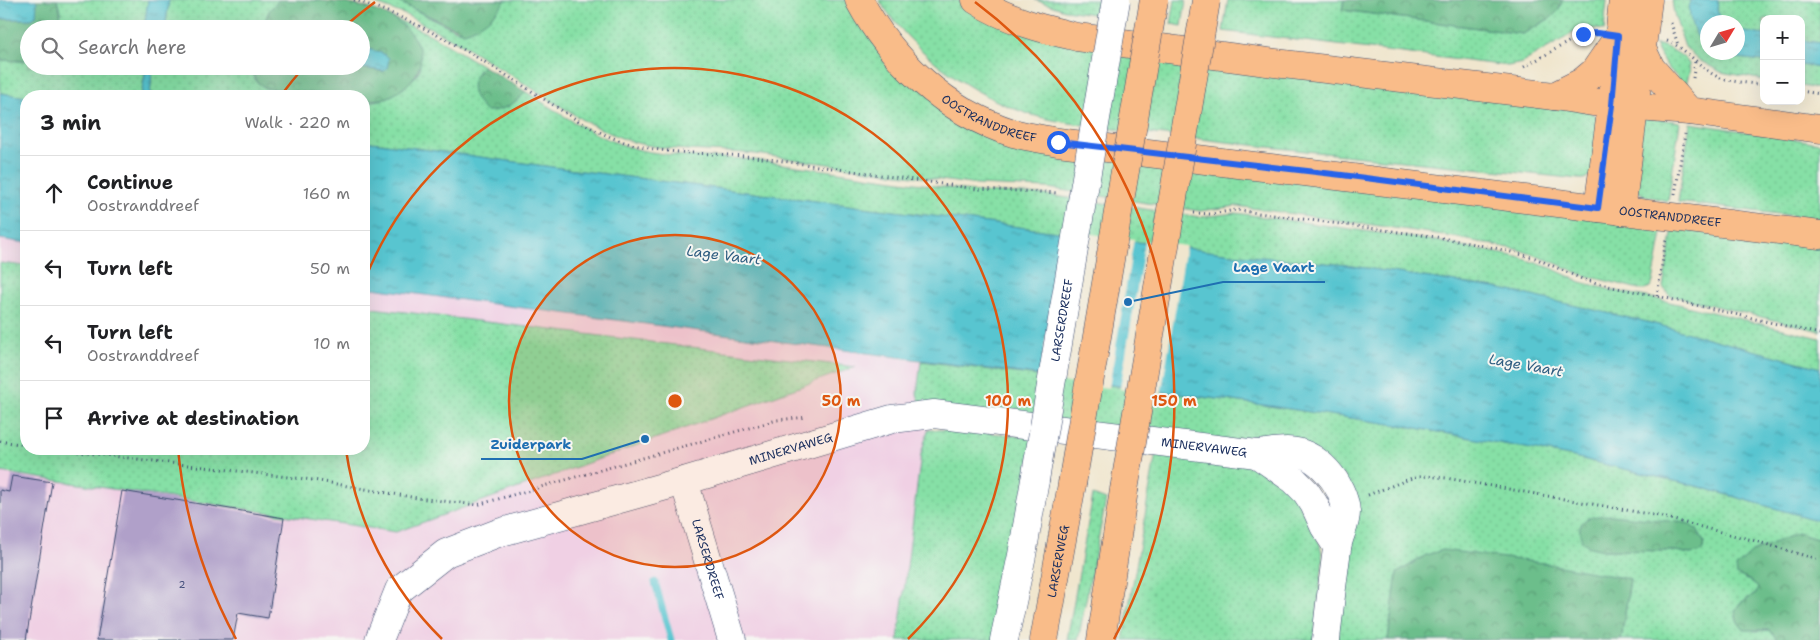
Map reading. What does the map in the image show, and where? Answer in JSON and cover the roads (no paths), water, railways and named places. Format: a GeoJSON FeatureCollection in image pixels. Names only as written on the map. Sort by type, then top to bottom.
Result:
{"type":"FeatureCollection","features":[{"type":"Feature","properties":{"kind":"main road","name":"OOSTRANDDREEF"},"geometry":{"type":"LineString","coordinates":[[859,0],[882,36],[918,78],[955,105],[1013,133],[1058,142],[1820,234]]}},
{"type":"Feature","properties":{"kind":"main road"},"geometry":{"type":"LineString","coordinates":[[976,0],[1014,19],[1047,30],[1077,37],[1554,96],[1623,107],[1689,111],[1820,129]]}},
{"type":"Feature","properties":{"kind":"main road","name":"LARSERWEG"},"geometry":{"type":"LineString","coordinates":[[1044,640],[1154,0]]}},
{"type":"Feature","properties":{"kind":"main road"},"geometry":{"type":"LineString","coordinates":[[1101,640],[1124,490],[1206,0]]}},
{"type":"Feature","properties":{"kind":"main road"},"geometry":{"type":"LineString","coordinates":[[1622,0],[1635,41],[1651,68],[1689,111]]}},
{"type":"Feature","properties":{"kind":"main road"},"geometry":{"type":"LineString","coordinates":[[1610,209],[1623,107],[1635,41],[1648,0]]}},
{"type":"Feature","properties":{"kind":"main road"},"geometry":{"type":"LineString","coordinates":[[1554,96],[1582,82],[1635,41]]}},
{"type":"Feature","properties":{"kind":"street","name":"LARSERDREEF"},"geometry":{"type":"LineString","coordinates":[[1004,640],[1022,555],[1116,0]]}},
{"type":"Feature","properties":{"kind":"street","name":"MINERVAWEG"},"geometry":{"type":"LineString","coordinates":[[379,640],[399,590],[446,553],[498,533],[684,481],[892,419],[934,414],[1257,454],[1294,480],[1306,492],[1337,546],[1326,640]]}},
{"type":"Feature","properties":{"kind":"street","name":"LARSERDREEF"},"geometry":{"type":"LineString","coordinates":[[684,481],[732,640]]}},
{"type":"Feature","properties":{"kind":"water"},"geometry":{"type":"Polygon","coordinates":[[[0,0],[35,0],[37,2],[36,16],[32,19],[0,19],[0,0]]]}},
{"type":"Feature","properties":{"kind":"water"},"geometry":{"type":"Polygon","coordinates":[[[148,0],[169,0],[166,20],[145,20],[148,0]]]}},
{"type":"Feature","properties":{"kind":"water"},"geometry":{"type":"Polygon","coordinates":[[[1690,0],[1718,0],[1717,10],[1720,15],[1700,15],[1700,40],[1692,26],[1690,0]]]}},
{"type":"Feature","properties":{"kind":"water"},"geometry":{"type":"Polygon","coordinates":[[[1745,32],[1760,34],[1760,61],[1745,59],[1745,32]]]}},
{"type":"Feature","properties":{"kind":"water"},"geometry":{"type":"Polygon","coordinates":[[[1805,41],[1820,43],[1820,68],[1805,66],[1805,41]]]}},
{"type":"Feature","properties":{"kind":"water"},"geometry":{"type":"Polygon","coordinates":[[[370,50],[382,53],[389,58],[387,69],[384,71],[370,69],[370,50]]]}},
{"type":"Feature","properties":{"kind":"water"},"geometry":{"type":"Polygon","coordinates":[[[145,75],[152,75],[150,90],[142,90],[145,75]]]}},
{"type":"Feature","properties":{"kind":"water"},"geometry":{"type":"Polygon","coordinates":[[[0,93],[20,96],[20,242],[0,239],[0,93]]]}},
{"type":"Feature","properties":{"kind":"water"},"geometry":{"type":"Polygon","coordinates":[[[370,142],[1073,234],[1240,255],[1346,265],[1501,289],[1647,322],[1820,368],[1820,521],[1700,487],[1570,456],[1411,427],[1256,404],[370,288],[370,142]]]}},
{"type":"Feature","properties":{"kind":"waterway"},"geometry":{"type":"LineString","coordinates":[[655,582],[671,640]]}},
{"type":"Feature","properties":{"kind":"place","name":"Lage Vaart"},"geometry":{"type":"Point","coordinates":[1128,302]}},
{"type":"Feature","properties":{"kind":"place","name":"Zuiderpark"},"geometry":{"type":"Point","coordinates":[645,439]}}]}
